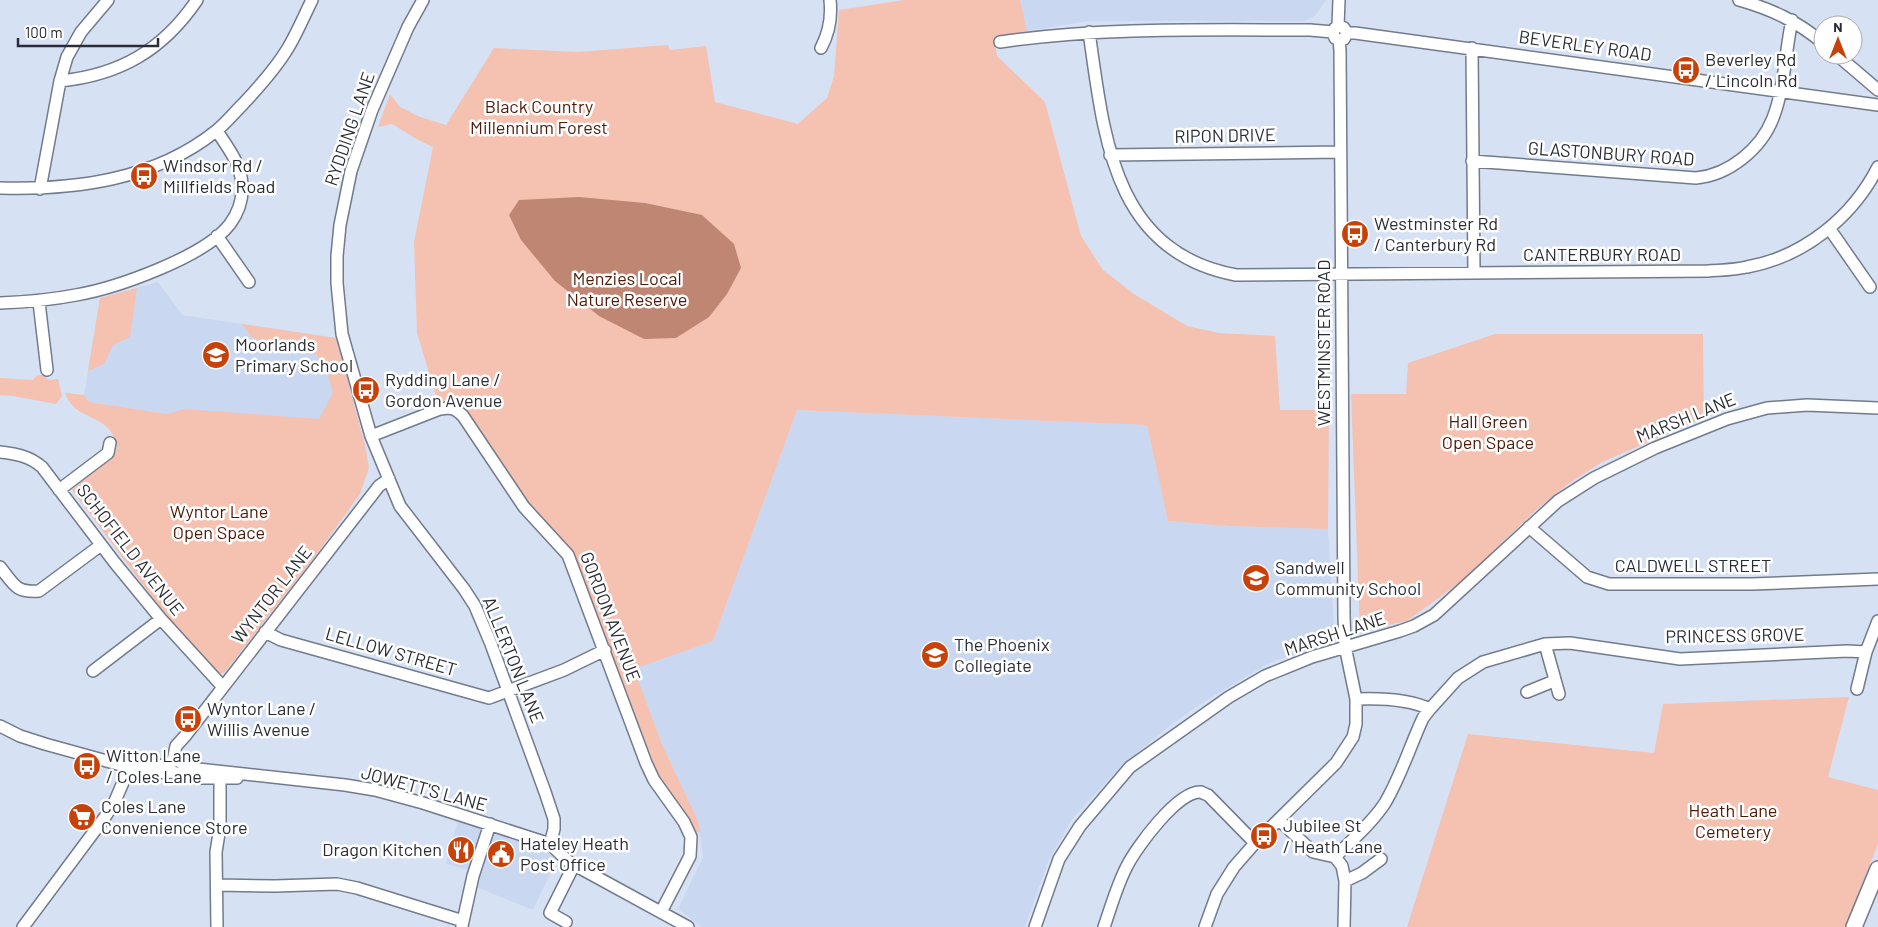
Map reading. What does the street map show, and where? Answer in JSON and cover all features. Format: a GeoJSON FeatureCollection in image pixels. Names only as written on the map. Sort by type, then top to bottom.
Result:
{"type":"FeatureCollection","features":[{"type":"Feature","properties":{"kind":"main road"},"geometry":{"type":"LineString","coordinates":[[1854,927],[1878,870]]}},
{"type":"Feature","properties":{"kind":"street"},"geometry":{"type":"LineString","coordinates":[[40,190],[60,81],[67,57],[77,38],[108,0]]}},
{"type":"Feature","properties":{"kind":"street"},"geometry":{"type":"LineString","coordinates":[[60,81],[95,76],[136,59],[171,33],[197,0]]}},
{"type":"Feature","properties":{"kind":"street"},"geometry":{"type":"LineString","coordinates":[[0,188],[40,190],[81,186],[135,173],[185,151],[217,130],[252,94],[288,48],[312,0]]}},
{"type":"Feature","properties":{"kind":"street","name":"RYDDING LANE"},"geometry":{"type":"LineString","coordinates":[[389,479],[371,436],[342,334],[337,283],[337,256],[340,225],[351,171],[372,110],[408,27],[423,0]]}},
{"type":"Feature","properties":{"kind":"street"},"geometry":{"type":"LineString","coordinates":[[821,48],[827,36],[832,14],[830,0]]}},
{"type":"Feature","properties":{"kind":"street","name":"WESTMINSTER ROAD"},"geometry":{"type":"LineString","coordinates":[[1204,927],[1217,894],[1234,867],[1255,843],[1336,763],[1346,749],[1356,724],[1356,699],[1346,646],[1341,274],[1340,0]]}},
{"type":"Feature","properties":{"kind":"street"},"geometry":{"type":"LineString","coordinates":[[1739,0],[1778,13],[1792,20],[1813,36]]}},
{"type":"Feature","properties":{"kind":"street","name":"GLASTONBURY ROAD"},"geometry":{"type":"LineString","coordinates":[[1472,161],[1696,178],[1706,177],[1726,169],[1738,162],[1756,145],[1773,120],[1792,20]]}},
{"type":"Feature","properties":{"kind":"street","name":"BEVERLEY ROAD"},"geometry":{"type":"LineString","coordinates":[[1000,42],[1089,32],[1323,30],[1339,33],[1355,32],[1878,105]]}},
{"type":"Feature","properties":{"kind":"street","name":"CANTERBURY ROAD"},"geometry":{"type":"LineString","coordinates":[[1089,32],[1110,155],[1120,183],[1148,227],[1158,239],[1193,262],[1207,268],[1236,275],[1708,271],[1748,267],[1787,254],[1830,228],[1857,201],[1878,167]]}},
{"type":"Feature","properties":{"kind":"street"},"geometry":{"type":"LineString","coordinates":[[1472,48],[1474,273]]}},
{"type":"Feature","properties":{"kind":"street"},"geometry":{"type":"LineString","coordinates":[[1849,65],[1878,90]]}},
{"type":"Feature","properties":{"kind":"street"},"geometry":{"type":"LineString","coordinates":[[0,303],[39,302],[78,295],[116,284],[174,262],[196,251],[217,236],[229,225],[238,211],[242,195],[242,177],[236,160],[217,130]]}},
{"type":"Feature","properties":{"kind":"street","name":"RIPON DRIVE"},"geometry":{"type":"LineString","coordinates":[[1110,155],[1340,152]]}},
{"type":"Feature","properties":{"kind":"street"},"geometry":{"type":"LineString","coordinates":[[1830,228],[1870,287]]}},
{"type":"Feature","properties":{"kind":"street"},"geometry":{"type":"LineString","coordinates":[[217,236],[249,282]]}},
{"type":"Feature","properties":{"kind":"street"},"geometry":{"type":"LineString","coordinates":[[39,302],[47,370]]}},
{"type":"Feature","properties":{"kind":"street","name":"MARSH LANE"},"geometry":{"type":"LineString","coordinates":[[1036,927],[1059,859],[1080,826],[1130,767],[1243,688],[1265,676],[1312,657],[1400,631],[1434,615],[1558,501],[1600,474],[1655,448],[1727,418],[1748,412],[1789,406],[1827,405],[1878,408]]}},
{"type":"Feature","properties":{"kind":"street","name":"GORDON AVENUE"},"geometry":{"type":"LineString","coordinates":[[371,436],[440,409],[450,407],[456,409],[463,416],[524,507],[568,555],[654,780],[684,822],[691,837],[690,856],[661,912]]}},
{"type":"Feature","properties":{"kind":"street"},"geometry":{"type":"LineString","coordinates":[[59,490],[108,453],[110,443]]}},
{"type":"Feature","properties":{"kind":"street","name":"SCHOFIELD AVENUE"},"geometry":{"type":"LineString","coordinates":[[0,452],[21,455],[34,460],[42,468],[161,619],[223,687]]}},
{"type":"Feature","properties":{"kind":"street","name":"WYNTOR LANE"},"geometry":{"type":"LineString","coordinates":[[177,766],[176,746],[379,486],[389,479]]}},
{"type":"Feature","properties":{"kind":"street","name":"ALLERTON LANE"},"geometry":{"type":"LineString","coordinates":[[389,479],[400,506],[464,588],[475,606],[491,644],[554,819],[554,829],[550,844]]}},
{"type":"Feature","properties":{"kind":"street","name":"CALDWELL STREET"},"geometry":{"type":"LineString","coordinates":[[1529,527],[1586,577],[1609,584],[1743,584],[1878,579]]}},
{"type":"Feature","properties":{"kind":"street"},"geometry":{"type":"LineString","coordinates":[[0,567],[18,590],[28,592],[39,591],[101,545]]}},
{"type":"Feature","properties":{"kind":"street"},"geometry":{"type":"LineString","coordinates":[[94,671],[161,619]]}},
{"type":"Feature","properties":{"kind":"street"},"geometry":{"type":"LineString","coordinates":[[1857,689],[1866,652],[1878,621]]}},
{"type":"Feature","properties":{"kind":"street","name":"LELLOW STREET"},"geometry":{"type":"LineString","coordinates":[[265,632],[281,640],[489,698],[564,670],[605,650]]}},
{"type":"Feature","properties":{"kind":"street","name":"PRINCESS GROVE"},"geometry":{"type":"LineString","coordinates":[[1335,857],[1362,831],[1384,804],[1423,718],[1430,708],[1458,678],[1483,662],[1545,644],[1570,643],[1680,659],[1847,651],[1866,652]]}},
{"type":"Feature","properties":{"kind":"street"},"geometry":{"type":"LineString","coordinates":[[1545,644],[1559,694]]}},
{"type":"Feature","properties":{"kind":"street"},"geometry":{"type":"LineString","coordinates":[[1526,692],[1554,681]]}},
{"type":"Feature","properties":{"kind":"street"},"geometry":{"type":"LineString","coordinates":[[1356,699],[1368,698],[1420,704],[1430,708]]}},
{"type":"Feature","properties":{"kind":"street"},"geometry":{"type":"LineString","coordinates":[[0,726],[20,736]]}},
{"type":"Feature","properties":{"kind":"street"},"geometry":{"type":"LineString","coordinates":[[0,734],[20,736],[150,773],[177,766]]}},
{"type":"Feature","properties":{"kind":"street"},"geometry":{"type":"LineString","coordinates":[[116,763],[119,790]]}},
{"type":"Feature","properties":{"kind":"street","name":"JOWETT'S LANE"},"geometry":{"type":"LineString","coordinates":[[177,766],[375,790],[490,824],[550,844],[572,863],[687,926]]}},
{"type":"Feature","properties":{"kind":"street","name":"JOWETT'S LANE"},"geometry":{"type":"LineString","coordinates":[[177,766],[188,777],[220,779],[261,777]]}},
{"type":"Feature","properties":{"kind":"street"},"geometry":{"type":"LineString","coordinates":[[23,927],[105,817],[134,767]]}},
{"type":"Feature","properties":{"kind":"street"},"geometry":{"type":"LineString","coordinates":[[205,770],[211,775],[220,776],[220,827],[216,852],[217,927]]}},
{"type":"Feature","properties":{"kind":"street"},"geometry":{"type":"LineString","coordinates":[[1104,927],[1118,886],[1135,851],[1145,836],[1171,808],[1191,794],[1201,792],[1208,795],[1255,843]]}},
{"type":"Feature","properties":{"kind":"street"},"geometry":{"type":"LineString","coordinates":[[1279,820],[1313,852],[1335,857],[1342,866],[1345,881],[1344,927]]}},
{"type":"Feature","properties":{"kind":"street"},"geometry":{"type":"LineString","coordinates":[[217,885],[337,884],[357,888],[462,924],[473,876],[490,824]]}},
{"type":"Feature","properties":{"kind":"street"},"geometry":{"type":"LineString","coordinates":[[1345,881],[1362,873],[1381,859]]}},
{"type":"Feature","properties":{"kind":"street"},"geometry":{"type":"LineString","coordinates":[[566,922],[550,913],[572,863]]}},
{"type":"Feature","properties":{"kind":"shaded area"},"geometry":{"type":"Polygon","coordinates":[[[1020,0],[1326,0],[1315,16],[1304,21],[1089,21],[1027,31],[1020,0]]]}},
{"type":"Feature","properties":{"kind":"shaded area"},"geometry":{"type":"Polygon","coordinates":[[[579,197],[645,203],[702,215],[734,244],[741,268],[727,294],[709,317],[676,338],[644,339],[599,316],[555,281],[521,240],[509,215],[519,200],[579,197]]]}},
{"type":"Feature","properties":{"kind":"shaded area","name":"Moorlands Primary School"},"geometry":{"type":"Polygon","coordinates":[[[158,282],[182,315],[336,338],[365,445],[89,402],[84,395],[100,298],[158,282]]]}},
{"type":"Feature","properties":{"kind":"shaded area","name":"The Phoenix Collegiate"},"geometry":{"type":"Polygon","coordinates":[[[797,410],[1147,425],[1168,521],[1229,526],[1328,529],[1334,627],[1332,637],[1326,643],[1269,663],[1207,700],[1175,722],[1124,763],[1072,819],[1048,862],[1025,927],[702,927],[678,909],[703,857],[698,821],[662,744],[634,669],[713,641],[797,410]]]}},
{"type":"Feature","properties":{"kind":"shaded area"},"geometry":{"type":"Polygon","coordinates":[[[458,821],[544,850],[557,859],[533,910],[464,882],[468,870],[446,864],[458,821]]]}},
{"type":"Feature","properties":{"kind":"green space","name":"Menzies Local Nature Reserve"},"geometry":{"type":"Polygon","coordinates":[[[904,0],[1020,0],[1027,31],[994,38],[997,56],[1045,102],[1081,236],[1103,270],[1134,294],[1187,326],[1219,333],[1275,336],[1280,410],[1329,410],[1328,529],[1229,526],[1168,521],[1147,425],[797,410],[713,641],[634,669],[662,744],[698,821],[700,832],[690,834],[654,780],[568,555],[524,507],[463,416],[440,409],[417,333],[414,242],[433,147],[392,124],[378,127],[390,94],[400,107],[420,117],[446,125],[494,48],[578,52],[668,45],[670,50],[706,46],[715,102],[798,124],[827,98],[834,76],[839,10],[904,0]]]}},
{"type":"Feature","properties":{"kind":"green space"},"geometry":{"type":"Polygon","coordinates":[[[137,288],[130,337],[113,345],[104,364],[88,371],[100,298],[137,288]]]}},
{"type":"Feature","properties":{"kind":"green space","name":"Wyntor Lane Open Space"},"geometry":{"type":"Polygon","coordinates":[[[242,324],[336,338],[365,445],[369,468],[360,494],[316,555],[224,673],[216,674],[182,637],[72,490],[115,454],[117,447],[109,429],[97,420],[79,411],[69,401],[65,393],[84,395],[89,402],[167,414],[184,409],[319,419],[333,393],[327,371],[317,355],[252,338],[242,324]]]}},
{"type":"Feature","properties":{"kind":"green space","name":"Hall Green Open Space"},"geometry":{"type":"Polygon","coordinates":[[[1495,334],[1703,334],[1704,418],[1602,462],[1568,484],[1537,509],[1463,580],[1407,621],[1360,631],[1351,394],[1406,394],[1408,363],[1495,334]]]}},
{"type":"Feature","properties":{"kind":"green space"},"geometry":{"type":"Polygon","coordinates":[[[36,376],[45,376],[48,380],[58,379],[62,396],[56,404],[0,395],[0,378],[33,380],[36,376]]]}},
{"type":"Feature","properties":{"kind":"green space","name":"Heath Lane Cemetery"},"geometry":{"type":"Polygon","coordinates":[[[1849,697],[1828,777],[1878,790],[1878,844],[1845,927],[1407,927],[1468,734],[1654,753],[1663,704],[1849,697]]]}},
{"type":"Feature","properties":{"kind":"place","name":"Beverley Rd / Lincoln Rd"},"geometry":{"type":"Point","coordinates":[1686,70]}},
{"type":"Feature","properties":{"kind":"place","name":"Windsor Rd / Millfields Road"},"geometry":{"type":"Point","coordinates":[144,176]}},
{"type":"Feature","properties":{"kind":"place","name":"Westminster Rd / Canterbury Rd"},"geometry":{"type":"Point","coordinates":[1355,234]}},
{"type":"Feature","properties":{"kind":"place","name":"Moorlands Primary School"},"geometry":{"type":"Point","coordinates":[216,355]}},
{"type":"Feature","properties":{"kind":"place","name":"Rydding Lane / Gordon Avenue"},"geometry":{"type":"Point","coordinates":[366,390]}},
{"type":"Feature","properties":{"kind":"place","name":"Sandwell Community School"},"geometry":{"type":"Point","coordinates":[1256,578]}},
{"type":"Feature","properties":{"kind":"place","name":"The Phoenix Collegiate"},"geometry":{"type":"Point","coordinates":[935,655]}},
{"type":"Feature","properties":{"kind":"place","name":"Wyntor Lane / Willis Avenue"},"geometry":{"type":"Point","coordinates":[188,719]}},
{"type":"Feature","properties":{"kind":"place","name":"Witton Lane / Coles Lane"},"geometry":{"type":"Point","coordinates":[87,766]}},
{"type":"Feature","properties":{"kind":"place","name":"Coles Lane Convenience Store"},"geometry":{"type":"Point","coordinates":[82,817]}},
{"type":"Feature","properties":{"kind":"place","name":"Jubilee St / Heath Lane"},"geometry":{"type":"Point","coordinates":[1264,836]}},
{"type":"Feature","properties":{"kind":"place","name":"Dragon Kitchen"},"geometry":{"type":"Point","coordinates":[461,850]}},
{"type":"Feature","properties":{"kind":"place","name":"Hateley Heath Post Office"},"geometry":{"type":"Point","coordinates":[501,854]}},
{"type":"Feature","properties":{"kind":"park label","name":"Black Country Millennium Forest"},"geometry":{"type":"Point","coordinates":[539,117]}}]}
